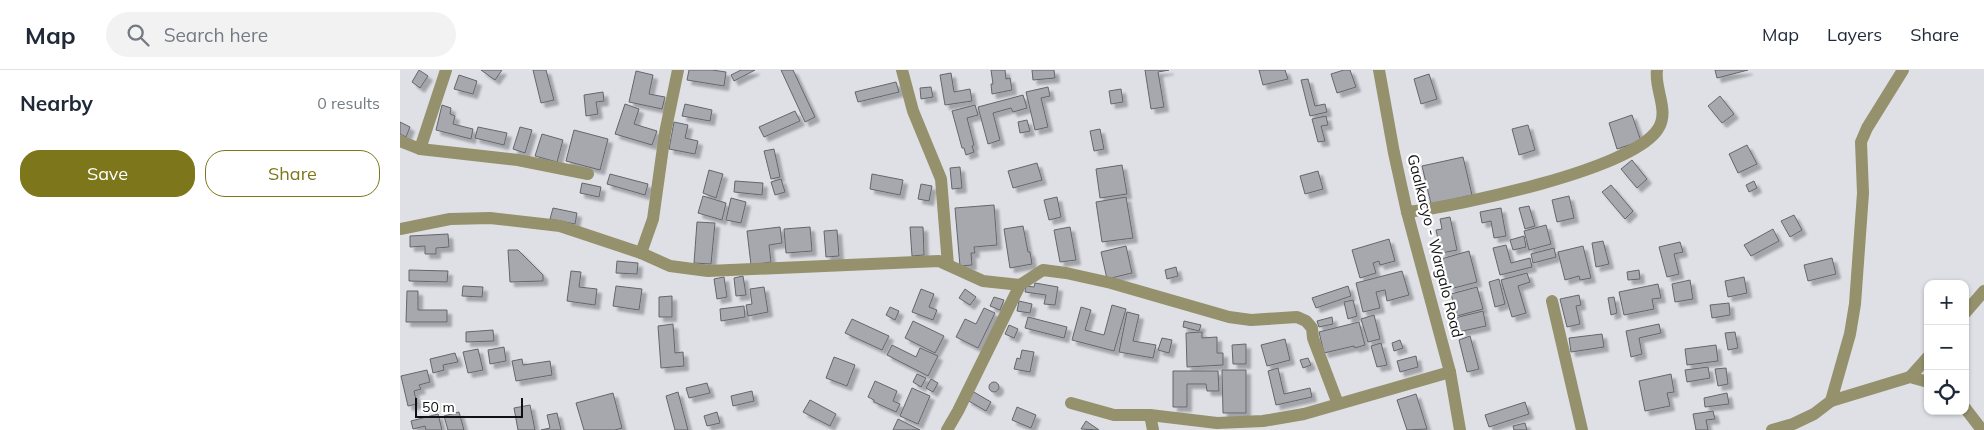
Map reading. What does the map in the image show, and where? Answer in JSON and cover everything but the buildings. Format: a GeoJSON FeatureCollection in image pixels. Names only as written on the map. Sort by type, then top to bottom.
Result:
{"type":"FeatureCollection","features":[{"type":"Feature","properties":{"kind":"street"},"geometry":{"type":"LineString","coordinates":[[420,149],[446,70]]}},
{"type":"Feature","properties":{"kind":"street"},"geometry":{"type":"LineString","coordinates":[[641,254],[653,219],[665,133],[678,70]]}},
{"type":"Feature","properties":{"kind":"street"},"geometry":{"type":"LineString","coordinates":[[902,70],[913,112],[941,179],[948,265]]}},
{"type":"Feature","properties":{"kind":"street","name":"Gaalkacyo - Wargalo Road"},"geometry":{"type":"LineString","coordinates":[[1378,70],[1407,212],[1450,372],[1460,430]]}},
{"type":"Feature","properties":{"kind":"street"},"geometry":{"type":"LineString","coordinates":[[1407,212],[1446,206],[1528,187],[1600,164],[1630,151],[1649,140],[1658,130],[1662,121],[1662,107],[1656,82],[1657,70]]}},
{"type":"Feature","properties":{"kind":"street"},"geometry":{"type":"LineString","coordinates":[[1831,401],[1850,334],[1855,304],[1863,193],[1861,142],[1867,128],[1904,70]]}},
{"type":"Feature","properties":{"kind":"street"},"geometry":{"type":"LineString","coordinates":[[400,141],[420,149],[518,160],[588,174]]}},
{"type":"Feature","properties":{"kind":"street"},"geometry":{"type":"LineString","coordinates":[[400,229],[450,218],[490,218],[560,226],[670,266],[708,271],[939,261],[983,281],[1020,285]]}},
{"type":"Feature","properties":{"kind":"street"},"geometry":{"type":"LineString","coordinates":[[947,430],[958,412],[1020,285],[1043,270],[1066,273],[1120,286],[1229,318],[1251,320],[1297,317],[1306,321],[1312,328],[1313,338],[1338,404]]}},
{"type":"Feature","properties":{"kind":"street"},"geometry":{"type":"LineString","coordinates":[[1969,308],[1984,291]]}},
{"type":"Feature","properties":{"kind":"street"},"geometry":{"type":"LineString","coordinates":[[1552,301],[1582,430]]}},
{"type":"Feature","properties":{"kind":"street"},"geometry":{"type":"LineString","coordinates":[[1910,378],[1924,362]]}},
{"type":"Feature","properties":{"kind":"street"},"geometry":{"type":"LineString","coordinates":[[1071,403],[1114,415],[1150,415],[1217,423],[1263,421],[1304,414],[1450,372]]}},
{"type":"Feature","properties":{"kind":"street"},"geometry":{"type":"LineString","coordinates":[[1772,430],[1794,427],[1831,401],[1910,378],[1924,381]]}},
{"type":"Feature","properties":{"kind":"street"},"geometry":{"type":"LineString","coordinates":[[1969,413],[1982,430]]}},
{"type":"Feature","properties":{"kind":"street"},"geometry":{"type":"LineString","coordinates":[[1150,415],[1153,430]]}}]}
